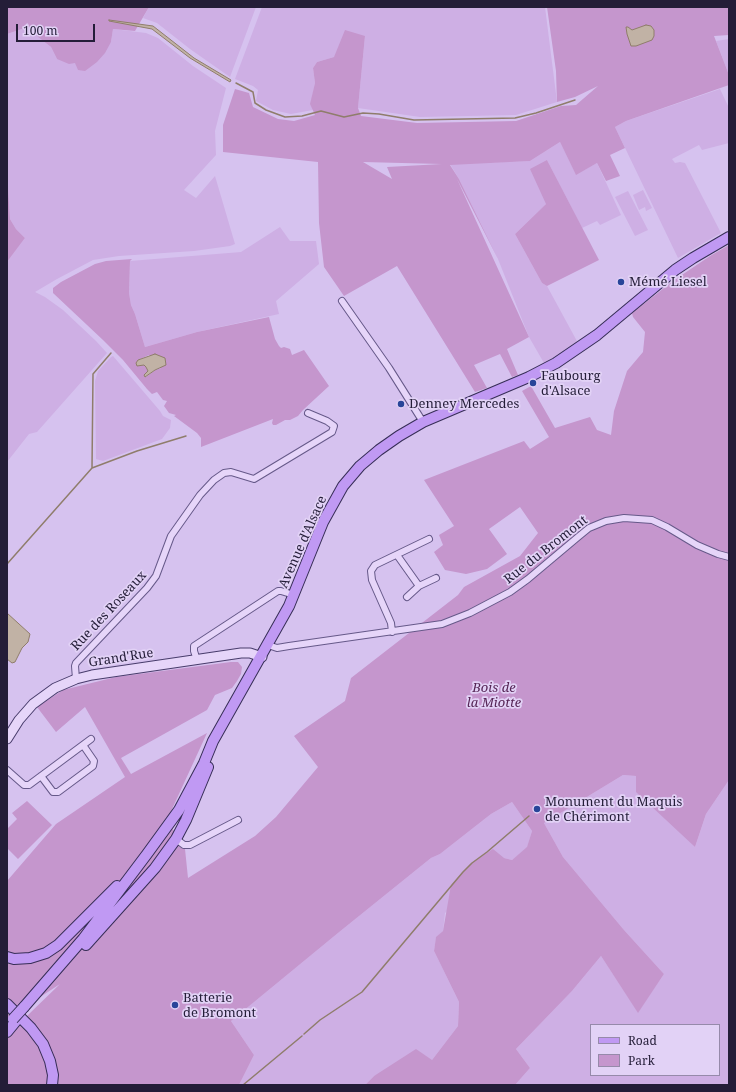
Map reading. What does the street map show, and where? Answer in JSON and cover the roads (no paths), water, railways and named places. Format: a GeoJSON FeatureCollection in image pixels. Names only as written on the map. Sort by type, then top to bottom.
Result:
{"type":"FeatureCollection","features":[{"type":"Feature","properties":{"kind":"main road","name":"Avenue d'Alsace"},"geometry":{"type":"LineString","coordinates":[[148,854],[179,810],[204,763],[213,741],[262,657],[294,595],[323,522],[343,486],[360,466],[379,450],[423,422],[556,363],[597,335],[675,270],[729,237]]}},
{"type":"Feature","properties":{"kind":"main road","name":"Avenue d'Alsace"},"geometry":{"type":"LineString","coordinates":[[25,1009],[155,868],[176,839],[186,820],[225,721]]}},
{"type":"Feature","properties":{"kind":"main road"},"geometry":{"type":"LineString","coordinates":[[7,957],[14,959],[30,958],[46,953],[58,945],[148,854]]}},
{"type":"Feature","properties":{"kind":"main road"},"geometry":{"type":"LineString","coordinates":[[7,1032],[12,1022],[25,1009],[83,939],[148,854]]}},
{"type":"Feature","properties":{"kind":"main road"},"geometry":{"type":"LineString","coordinates":[[7,1004],[31,1028],[43,1044],[50,1061],[53,1075],[52,1085]]}},
{"type":"Feature","properties":{"kind":"street"},"geometry":{"type":"LineString","coordinates":[[342,301],[389,368],[423,422]]}},
{"type":"Feature","properties":{"kind":"street","name":"Rue des Roseaux"},"geometry":{"type":"LineString","coordinates":[[76,679],[76,663],[147,588],[156,576],[171,536],[200,495],[214,480],[224,473],[231,472],[254,479],[332,432],[334,426],[327,421],[308,413]]}},
{"type":"Feature","properties":{"kind":"street","name":"Rue du Bromont"},"geometry":{"type":"LineString","coordinates":[[268,645],[277,648],[442,624],[470,613],[510,592],[528,579],[578,536],[590,528],[606,521],[624,518],[652,520],[673,530],[697,545],[729,557]]}},
{"type":"Feature","properties":{"kind":"street"},"geometry":{"type":"LineString","coordinates":[[392,632],[391,623],[372,580],[371,571],[375,565],[429,539]]}},
{"type":"Feature","properties":{"kind":"street"},"geometry":{"type":"LineString","coordinates":[[397,555],[419,586]]}},
{"type":"Feature","properties":{"kind":"street"},"geometry":{"type":"LineString","coordinates":[[407,597],[419,586],[436,578]]}},
{"type":"Feature","properties":{"kind":"street"},"geometry":{"type":"LineString","coordinates":[[197,660],[194,646],[278,591],[281,590],[294,595]]}},
{"type":"Feature","properties":{"kind":"street","name":"Grand'Rue"},"geometry":{"type":"LineString","coordinates":[[7,739],[19,720],[33,704],[55,688],[76,679],[92,675],[241,653],[250,653],[262,657]]}},
{"type":"Feature","properties":{"kind":"street"},"geometry":{"type":"LineString","coordinates":[[7,770],[26,786],[91,739]]}},
{"type":"Feature","properties":{"kind":"street"},"geometry":{"type":"LineString","coordinates":[[41,776],[53,792],[58,792],[88,770],[93,766],[94,761],[82,745]]}},
{"type":"Feature","properties":{"kind":"street"},"geometry":{"type":"LineString","coordinates":[[176,839],[184,845],[190,845],[238,820]]}},
{"type":"Feature","properties":{"kind":"waterway"},"geometry":{"type":"LineString","coordinates":[[236,83],[253,92],[255,103],[266,110],[285,117],[302,116],[321,111],[344,117],[363,113],[414,120],[515,118],[536,113],[575,100]]}},
{"type":"Feature","properties":{"kind":"waterway"},"geometry":{"type":"LineString","coordinates":[[92,468],[93,374],[111,353]]}},
{"type":"Feature","properties":{"kind":"waterway"},"geometry":{"type":"LineString","coordinates":[[7,564],[92,468],[137,451],[186,436]]}},
{"type":"Feature","properties":{"kind":"waterway"},"geometry":{"type":"LineString","coordinates":[[304,1034],[320,1020],[362,992],[463,872],[529,816]]}},
{"type":"Feature","properties":{"kind":"waterway"},"geometry":{"type":"LineString","coordinates":[[243,1085],[302,1036]]}},
{"type":"Feature","properties":{"kind":"place","name":"Mémé Liesel"},"geometry":{"type":"Point","coordinates":[621,282]}},
{"type":"Feature","properties":{"kind":"place","name":"Faubourg d'Alsace"},"geometry":{"type":"Point","coordinates":[533,383]}},
{"type":"Feature","properties":{"kind":"place","name":"Denney Mercedes"},"geometry":{"type":"Point","coordinates":[401,404]}},
{"type":"Feature","properties":{"kind":"place","name":"Monument du Maquis de Chérimont"},"geometry":{"type":"Point","coordinates":[537,809]}},
{"type":"Feature","properties":{"kind":"place","name":"Batterie de Bromont"},"geometry":{"type":"Point","coordinates":[175,1005]}},
{"type":"Feature","properties":{"kind":"park label","name":"Bois de la Miotte"},"geometry":{"type":"Point","coordinates":[494,696]}}]}
